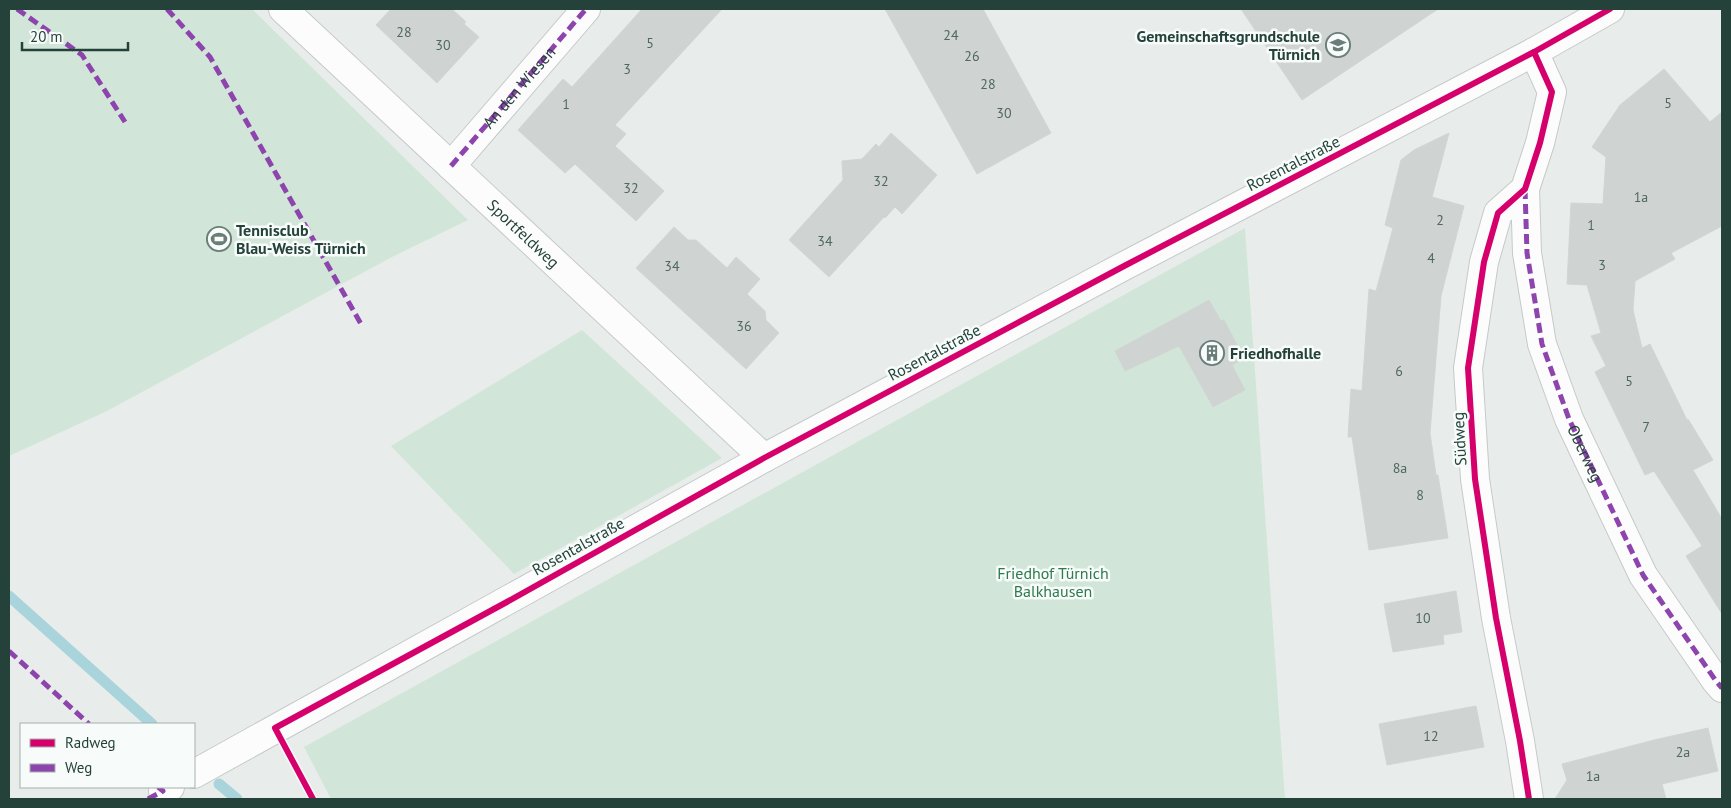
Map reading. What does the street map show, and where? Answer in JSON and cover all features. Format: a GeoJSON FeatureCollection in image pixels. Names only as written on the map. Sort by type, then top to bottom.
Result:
{"type":"FeatureCollection","features":[{"type":"Feature","properties":{"kind":"street","name":"Sportfeldweg"},"geometry":{"type":"LineString","coordinates":[[283,9],[764,458]]}},
{"type":"Feature","properties":{"kind":"street","name":"An den Wiesen"},"geometry":{"type":"LineString","coordinates":[[450,166],[586,9]]}},
{"type":"Feature","properties":{"kind":"street","name":"Rosentalstraße"},"geometry":{"type":"LineString","coordinates":[[195,773],[764,458],[1126,264],[1534,52],[1610,9]]}},
{"type":"Feature","properties":{"kind":"street"},"geometry":{"type":"LineString","coordinates":[[1525,189],[1540,143],[1552,92],[1534,52]]}},
{"type":"Feature","properties":{"kind":"street","name":"Oberweg"},"geometry":{"type":"LineString","coordinates":[[1525,189],[1527,253],[1542,344],[1569,419],[1643,575],[1722,688]]}},
{"type":"Feature","properties":{"kind":"street","name":"Südweg"},"geometry":{"type":"LineString","coordinates":[[1525,189],[1498,213],[1484,262],[1468,368],[1475,480],[1496,618],[1520,741],[1529,799]]}},
{"type":"Feature","properties":{"kind":"green space","name":"Tennisclub Blau-Weiss Türnich"},"geometry":{"type":"Polygon","coordinates":[[[9,9],[252,9],[468,220],[392,257],[107,411],[9,456],[9,9]]]}},
{"type":"Feature","properties":{"kind":"green space","name":"Friedhof Türnich Balkhausen"},"geometry":{"type":"Polygon","coordinates":[[[1245,228],[1285,799],[331,799],[304,747],[1245,228]]]}},
{"type":"Feature","properties":{"kind":"green space"},"geometry":{"type":"Polygon","coordinates":[[[582,330],[722,458],[514,574],[391,446],[582,330]]]}},
{"type":"Feature","properties":{"kind":"building"},"geometry":{"type":"Polygon","coordinates":[[[391,9],[452,9],[466,22],[464,24],[479,37],[437,83],[376,25],[391,9]]]}},
{"type":"Feature","properties":{"kind":"building"},"geometry":{"type":"Polygon","coordinates":[[[642,9],[722,9],[615,125],[626,134],[615,146],[664,191],[636,221],[575,164],[565,173],[518,130],[563,79],[572,87],[642,9]]]}},
{"type":"Feature","properties":{"kind":"building"},"geometry":{"type":"Polygon","coordinates":[[[885,9],[983,9],[1051,133],[977,174],[885,9]]]}},
{"type":"Feature","properties":{"kind":"building"},"geometry":{"type":"Polygon","coordinates":[[[1241,9],[1438,9],[1302,100],[1241,9]]]}},
{"type":"Feature","properties":{"kind":"building"},"geometry":{"type":"Polygon","coordinates":[[[1664,69],[1710,122],[1722,112],[1722,226],[1671,253],[1675,259],[1635,281],[1633,310],[1642,348],[1650,344],[1687,420],[1713,460],[1693,470],[1722,519],[1722,614],[1686,556],[1702,546],[1654,471],[1645,475],[1595,372],[1606,366],[1591,336],[1601,333],[1587,285],[1567,284],[1571,203],[1603,204],[1606,157],[1592,147],[1620,105],[1664,69]]]}},
{"type":"Feature","properties":{"kind":"building"},"geometry":{"type":"Polygon","coordinates":[[[891,133],[937,175],[902,214],[895,207],[884,217],[829,277],[789,240],[843,180],[842,161],[862,159],[876,144],[879,147],[891,133]]]}},
{"type":"Feature","properties":{"kind":"building"},"geometry":{"type":"Polygon","coordinates":[[[1449,133],[1432,197],[1464,206],[1441,296],[1430,433],[1448,538],[1369,550],[1352,437],[1348,437],[1351,389],[1362,391],[1369,289],[1376,291],[1393,228],[1385,225],[1401,160],[1414,150],[1449,133]]]}},
{"type":"Feature","properties":{"kind":"building"},"geometry":{"type":"Polygon","coordinates":[[[674,227],[688,240],[696,240],[727,268],[736,257],[760,279],[747,294],[765,311],[766,320],[779,333],[746,369],[636,268],[674,227]]]}},
{"type":"Feature","properties":{"kind":"building","name":"Friedhofhalle"},"geometry":{"type":"Polygon","coordinates":[[[1209,300],[1221,321],[1224,320],[1244,358],[1232,365],[1245,390],[1213,407],[1179,346],[1125,371],[1115,351],[1209,300]]]}},
{"type":"Feature","properties":{"kind":"building"},"geometry":{"type":"Polygon","coordinates":[[[1456,591],[1462,632],[1443,635],[1444,644],[1393,652],[1384,604],[1456,591]]]}},
{"type":"Feature","properties":{"kind":"building"},"geometry":{"type":"Polygon","coordinates":[[[1476,706],[1484,747],[1387,765],[1379,724],[1476,706]]]}},
{"type":"Feature","properties":{"kind":"building"},"geometry":{"type":"Polygon","coordinates":[[[1708,728],[1718,771],[1662,784],[1666,799],[1555,799],[1567,780],[1562,764],[1708,728]]]}},
{"type":"Feature","properties":{"kind":"waterway"},"geometry":{"type":"LineString","coordinates":[[9,596],[151,723]]}},
{"type":"Feature","properties":{"kind":"waterway"},"geometry":{"type":"LineString","coordinates":[[219,784],[237,799]]}},
{"type":"Feature","properties":{"kind":"marked path"},"geometry":{"type":"LineString","coordinates":[[17,9],[82,55],[125,122]]}},
{"type":"Feature","properties":{"kind":"marked path"},"geometry":{"type":"LineString","coordinates":[[167,9],[210,57],[361,324]]}},
{"type":"Feature","properties":{"kind":"marked path"},"geometry":{"type":"LineString","coordinates":[[451,166],[586,9]]}},
{"type":"Feature","properties":{"kind":"marked path"},"geometry":{"type":"LineString","coordinates":[[1525,189],[1527,253],[1542,344],[1569,419],[1643,575],[1722,688]]}},
{"type":"Feature","properties":{"kind":"marked path"},"geometry":{"type":"LineString","coordinates":[[9,651],[88,723]]}},
{"type":"Feature","properties":{"kind":"marked path"},"geometry":{"type":"LineString","coordinates":[[148,799],[163,791],[159,788]]}},
{"type":"Feature","properties":{"kind":"cycle path"},"geometry":{"type":"LineString","coordinates":[[313,799],[275,728],[505,603],[764,458],[1126,265],[1534,52],[1610,9]]}},
{"type":"Feature","properties":{"kind":"cycle path"},"geometry":{"type":"LineString","coordinates":[[1529,799],[1520,741],[1496,618],[1475,479],[1468,368],[1484,262],[1498,213],[1525,189],[1540,143],[1552,92],[1534,52]]}},
{"type":"Feature","properties":{"kind":"place","name":"Gemeinschaftsgrundschule Türnich"},"geometry":{"type":"Point","coordinates":[1338,45]}},
{"type":"Feature","properties":{"kind":"place","name":"Tennisclub Blau-Weiss Türnich"},"geometry":{"type":"Point","coordinates":[219,239]}},
{"type":"Feature","properties":{"kind":"place","name":"Friedhofhalle"},"geometry":{"type":"Point","coordinates":[1212,353]}}]}
